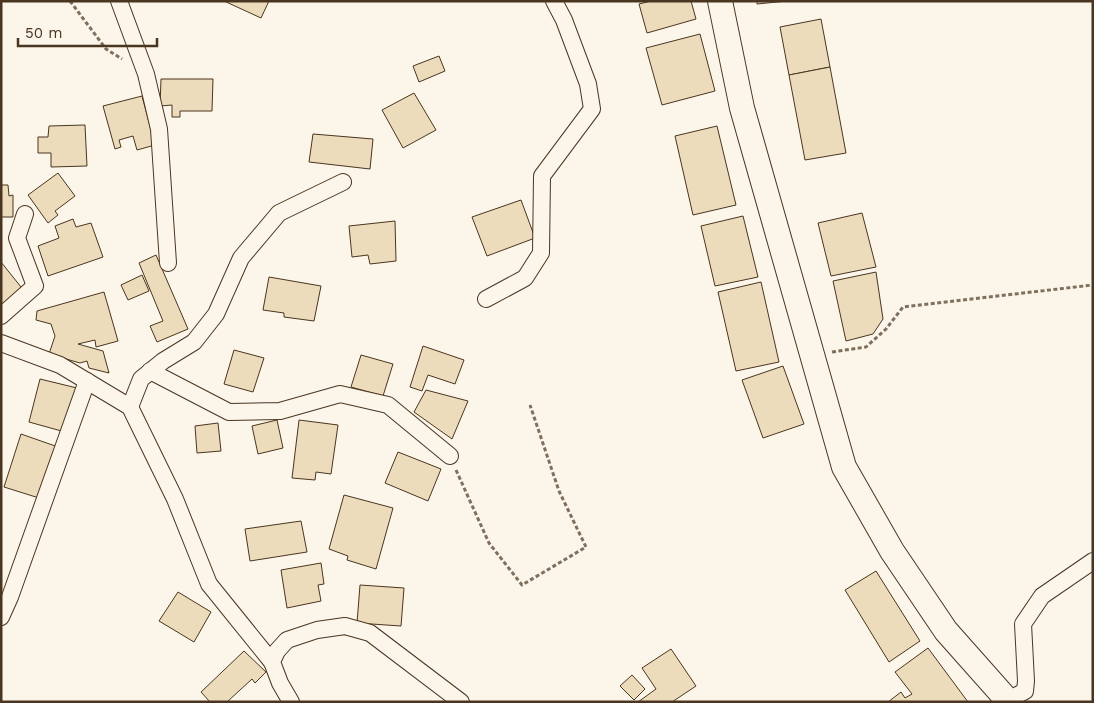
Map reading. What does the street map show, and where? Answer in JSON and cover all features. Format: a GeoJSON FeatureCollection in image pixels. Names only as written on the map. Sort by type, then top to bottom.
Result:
{"type":"FeatureCollection","features":[{"type":"Feature","properties":{"kind":"street"},"geometry":{"type":"LineString","coordinates":[[119,1],[146,74],[159,129],[168,263]]}},
{"type":"Feature","properties":{"kind":"street"},"geometry":{"type":"LineString","coordinates":[[486,299],[525,278],[541,253],[542,176],[592,108],[588,84],[564,20],[554,1]]}},
{"type":"Feature","properties":{"kind":"street"},"geometry":{"type":"LineString","coordinates":[[719,2],[742,108],[844,467],[892,550],[946,631],[1008,701],[1025,691],[1023,624],[1042,596],[1093,561]]}},
{"type":"Feature","properties":{"kind":"street"},"geometry":{"type":"LineString","coordinates":[[130,407],[141,379],[163,361],[194,342],[216,314],[241,258],[278,213],[343,182]]}},
{"type":"Feature","properties":{"kind":"street"},"geometry":{"type":"LineString","coordinates":[[1,316],[35,286],[17,238],[25,214]]}},
{"type":"Feature","properties":{"kind":"street"},"geometry":{"type":"LineString","coordinates":[[1,343],[60,365],[130,407],[176,499],[209,584],[272,662],[280,683],[291,702]]}},
{"type":"Feature","properties":{"kind":"street"},"geometry":{"type":"LineString","coordinates":[[150,371],[229,412],[280,411],[340,394],[388,405],[450,456]]}},
{"type":"Feature","properties":{"kind":"street"},"geometry":{"type":"LineString","coordinates":[[1,618],[87,381]]}},
{"type":"Feature","properties":{"kind":"street"},"geometry":{"type":"LineString","coordinates":[[272,662],[277,651],[287,640],[317,630],[345,626],[370,633],[461,702]]}},
{"type":"Feature","properties":{"kind":"path"},"geometry":{"type":"LineString","coordinates":[[70,1],[106,49],[146,74]]}},
{"type":"Feature","properties":{"kind":"path"},"geometry":{"type":"LineString","coordinates":[[812,356],[866,347],[886,329],[903,308],[1093,285]]}},
{"type":"Feature","properties":{"kind":"path"},"geometry":{"type":"LineString","coordinates":[[450,456],[489,543],[522,585],[586,547],[559,491],[530,405]]}},
{"type":"Feature","properties":{"kind":"building"},"geometry":{"type":"Polygon","coordinates":[[[224,1],[269,1],[261,18],[224,1]]]}},
{"type":"Feature","properties":{"kind":"building"},"geometry":{"type":"Polygon","coordinates":[[[651,1],[691,1],[696,19],[647,33],[639,4],[651,1]]]}},
{"type":"Feature","properties":{"kind":"building"},"geometry":{"type":"Polygon","coordinates":[[[757,1],[787,1],[757,4],[757,1]]]}},
{"type":"Feature","properties":{"kind":"building"},"geometry":{"type":"Polygon","coordinates":[[[821,19],[830,67],[789,75],[780,27],[821,19]]]}},
{"type":"Feature","properties":{"kind":"building"},"geometry":{"type":"Polygon","coordinates":[[[700,34],[715,91],[662,105],[646,48],[700,34]]]}},
{"type":"Feature","properties":{"kind":"building"},"geometry":{"type":"Polygon","coordinates":[[[439,56],[445,71],[419,82],[413,66],[439,56]]]}},
{"type":"Feature","properties":{"kind":"building"},"geometry":{"type":"Polygon","coordinates":[[[830,67],[846,153],[805,160],[789,75],[830,67]]]}},
{"type":"Feature","properties":{"kind":"building"},"geometry":{"type":"Polygon","coordinates":[[[161,79],[213,79],[212,111],[180,111],[180,117],[172,117],[172,105],[160,106],[161,79]]]}},
{"type":"Feature","properties":{"kind":"building"},"geometry":{"type":"Polygon","coordinates":[[[414,93],[436,130],[403,148],[382,110],[414,93]]]}},
{"type":"Feature","properties":{"kind":"building"},"geometry":{"type":"Polygon","coordinates":[[[142,96],[155,145],[137,150],[133,136],[119,140],[121,147],[115,149],[103,106],[142,96]]]}},
{"type":"Feature","properties":{"kind":"building"},"geometry":{"type":"Polygon","coordinates":[[[85,125],[87,166],[51,167],[51,153],[38,153],[38,137],[48,137],[49,126],[85,125]]]}},
{"type":"Feature","properties":{"kind":"building"},"geometry":{"type":"Polygon","coordinates":[[[717,126],[736,205],[693,215],[675,136],[717,126]]]}},
{"type":"Feature","properties":{"kind":"building"},"geometry":{"type":"Polygon","coordinates":[[[313,134],[373,139],[370,169],[309,162],[313,134]]]}},
{"type":"Feature","properties":{"kind":"building"},"geometry":{"type":"Polygon","coordinates":[[[58,173],[75,196],[55,211],[58,215],[48,223],[28,195],[58,173]]]}},
{"type":"Feature","properties":{"kind":"building"},"geometry":{"type":"Polygon","coordinates":[[[1,185],[8,185],[9,196],[13,195],[13,217],[1,217],[1,185]]]}},
{"type":"Feature","properties":{"kind":"building"},"geometry":{"type":"Polygon","coordinates":[[[521,200],[535,238],[487,256],[472,217],[521,200]]]}},
{"type":"Feature","properties":{"kind":"building"},"geometry":{"type":"Polygon","coordinates":[[[862,213],[876,267],[831,276],[818,223],[862,213]]]}},
{"type":"Feature","properties":{"kind":"building"},"geometry":{"type":"Polygon","coordinates":[[[743,216],[758,277],[715,286],[701,226],[743,216]]]}},
{"type":"Feature","properties":{"kind":"building"},"geometry":{"type":"Polygon","coordinates":[[[73,219],[76,227],[91,223],[103,257],[48,276],[38,246],[59,238],[55,226],[73,219]]]}},
{"type":"Feature","properties":{"kind":"building"},"geometry":{"type":"Polygon","coordinates":[[[395,221],[396,261],[370,264],[368,255],[352,257],[349,226],[395,221]]]}},
{"type":"Feature","properties":{"kind":"building"},"geometry":{"type":"Polygon","coordinates":[[[156,255],[188,329],[157,342],[150,326],[163,321],[139,263],[156,255]]]}},
{"type":"Feature","properties":{"kind":"building"},"geometry":{"type":"Polygon","coordinates":[[[1,262],[25,292],[1,311],[1,262]]]}},
{"type":"Feature","properties":{"kind":"building"},"geometry":{"type":"Polygon","coordinates":[[[876,272],[883,319],[873,334],[846,341],[833,281],[876,272]]]}},
{"type":"Feature","properties":{"kind":"building"},"geometry":{"type":"Polygon","coordinates":[[[142,275],[149,291],[128,300],[121,285],[142,275]]]}},
{"type":"Feature","properties":{"kind":"building"},"geometry":{"type":"Polygon","coordinates":[[[269,277],[321,286],[314,321],[284,317],[284,313],[263,310],[269,277]]]}},
{"type":"Feature","properties":{"kind":"building"},"geometry":{"type":"Polygon","coordinates":[[[761,282],[779,362],[736,371],[718,292],[761,282]]]}},
{"type":"Feature","properties":{"kind":"building"},"geometry":{"type":"Polygon","coordinates":[[[104,292],[118,341],[96,347],[95,340],[78,344],[103,351],[109,373],[89,368],[87,361],[80,363],[49,354],[55,336],[51,324],[36,320],[37,311],[104,292]]]}},
{"type":"Feature","properties":{"kind":"building"},"geometry":{"type":"Polygon","coordinates":[[[423,346],[464,360],[455,384],[428,375],[422,391],[410,387],[423,346]]]}},
{"type":"Feature","properties":{"kind":"building"},"geometry":{"type":"Polygon","coordinates":[[[234,350],[264,358],[253,392],[224,384],[234,350]]]}},
{"type":"Feature","properties":{"kind":"building"},"geometry":{"type":"Polygon","coordinates":[[[361,355],[393,364],[383,396],[351,387],[361,355]]]}},
{"type":"Feature","properties":{"kind":"building"},"geometry":{"type":"Polygon","coordinates":[[[783,366],[804,424],[763,438],[742,380],[783,366]]]}},
{"type":"Feature","properties":{"kind":"building"},"geometry":{"type":"Polygon","coordinates":[[[40,379],[77,388],[65,432],[29,422],[40,379]]]}},
{"type":"Feature","properties":{"kind":"building"},"geometry":{"type":"Polygon","coordinates":[[[426,390],[468,401],[452,439],[414,412],[426,390]]]}},
{"type":"Feature","properties":{"kind":"building"},"geometry":{"type":"Polygon","coordinates":[[[277,420],[283,448],[258,454],[252,426],[277,420]]]}},
{"type":"Feature","properties":{"kind":"building"},"geometry":{"type":"Polygon","coordinates":[[[299,420],[338,425],[331,474],[316,472],[315,480],[292,478],[299,420]]]}},
{"type":"Feature","properties":{"kind":"building"},"geometry":{"type":"Polygon","coordinates":[[[218,423],[221,451],[197,453],[195,426],[218,423]]]}},
{"type":"Feature","properties":{"kind":"building"},"geometry":{"type":"Polygon","coordinates":[[[21,434],[61,448],[39,498],[4,487],[21,434]]]}},
{"type":"Feature","properties":{"kind":"building"},"geometry":{"type":"Polygon","coordinates":[[[398,452],[441,469],[428,501],[385,483],[398,452]]]}},
{"type":"Feature","properties":{"kind":"building"},"geometry":{"type":"Polygon","coordinates":[[[344,495],[393,508],[376,569],[347,560],[348,556],[329,549],[344,495]]]}},
{"type":"Feature","properties":{"kind":"building"},"geometry":{"type":"Polygon","coordinates":[[[301,521],[307,552],[250,561],[245,529],[301,521]]]}},
{"type":"Feature","properties":{"kind":"building"},"geometry":{"type":"Polygon","coordinates":[[[321,563],[324,584],[318,585],[321,601],[287,608],[281,570],[321,563]]]}},
{"type":"Feature","properties":{"kind":"building"},"geometry":{"type":"Polygon","coordinates":[[[876,571],[920,641],[889,662],[845,590],[876,571]]]}},
{"type":"Feature","properties":{"kind":"building"},"geometry":{"type":"Polygon","coordinates":[[[360,585],[404,588],[401,626],[357,623],[360,585]]]}},
{"type":"Feature","properties":{"kind":"building"},"geometry":{"type":"Polygon","coordinates":[[[178,592],[211,612],[194,642],[159,621],[178,592]]]}},
{"type":"Feature","properties":{"kind":"building"},"geometry":{"type":"Polygon","coordinates":[[[928,648],[968,702],[888,702],[901,692],[905,698],[912,694],[895,672],[928,648]]]}},
{"type":"Feature","properties":{"kind":"building"},"geometry":{"type":"Polygon","coordinates":[[[671,649],[696,686],[672,702],[638,702],[656,689],[642,668],[671,649]]]}},
{"type":"Feature","properties":{"kind":"building"},"geometry":{"type":"Polygon","coordinates":[[[244,651],[266,672],[255,683],[252,679],[227,702],[210,702],[201,692],[244,651]]]}},
{"type":"Feature","properties":{"kind":"building"},"geometry":{"type":"Polygon","coordinates":[[[632,675],[645,689],[634,700],[620,686],[632,675]]]}}]}
